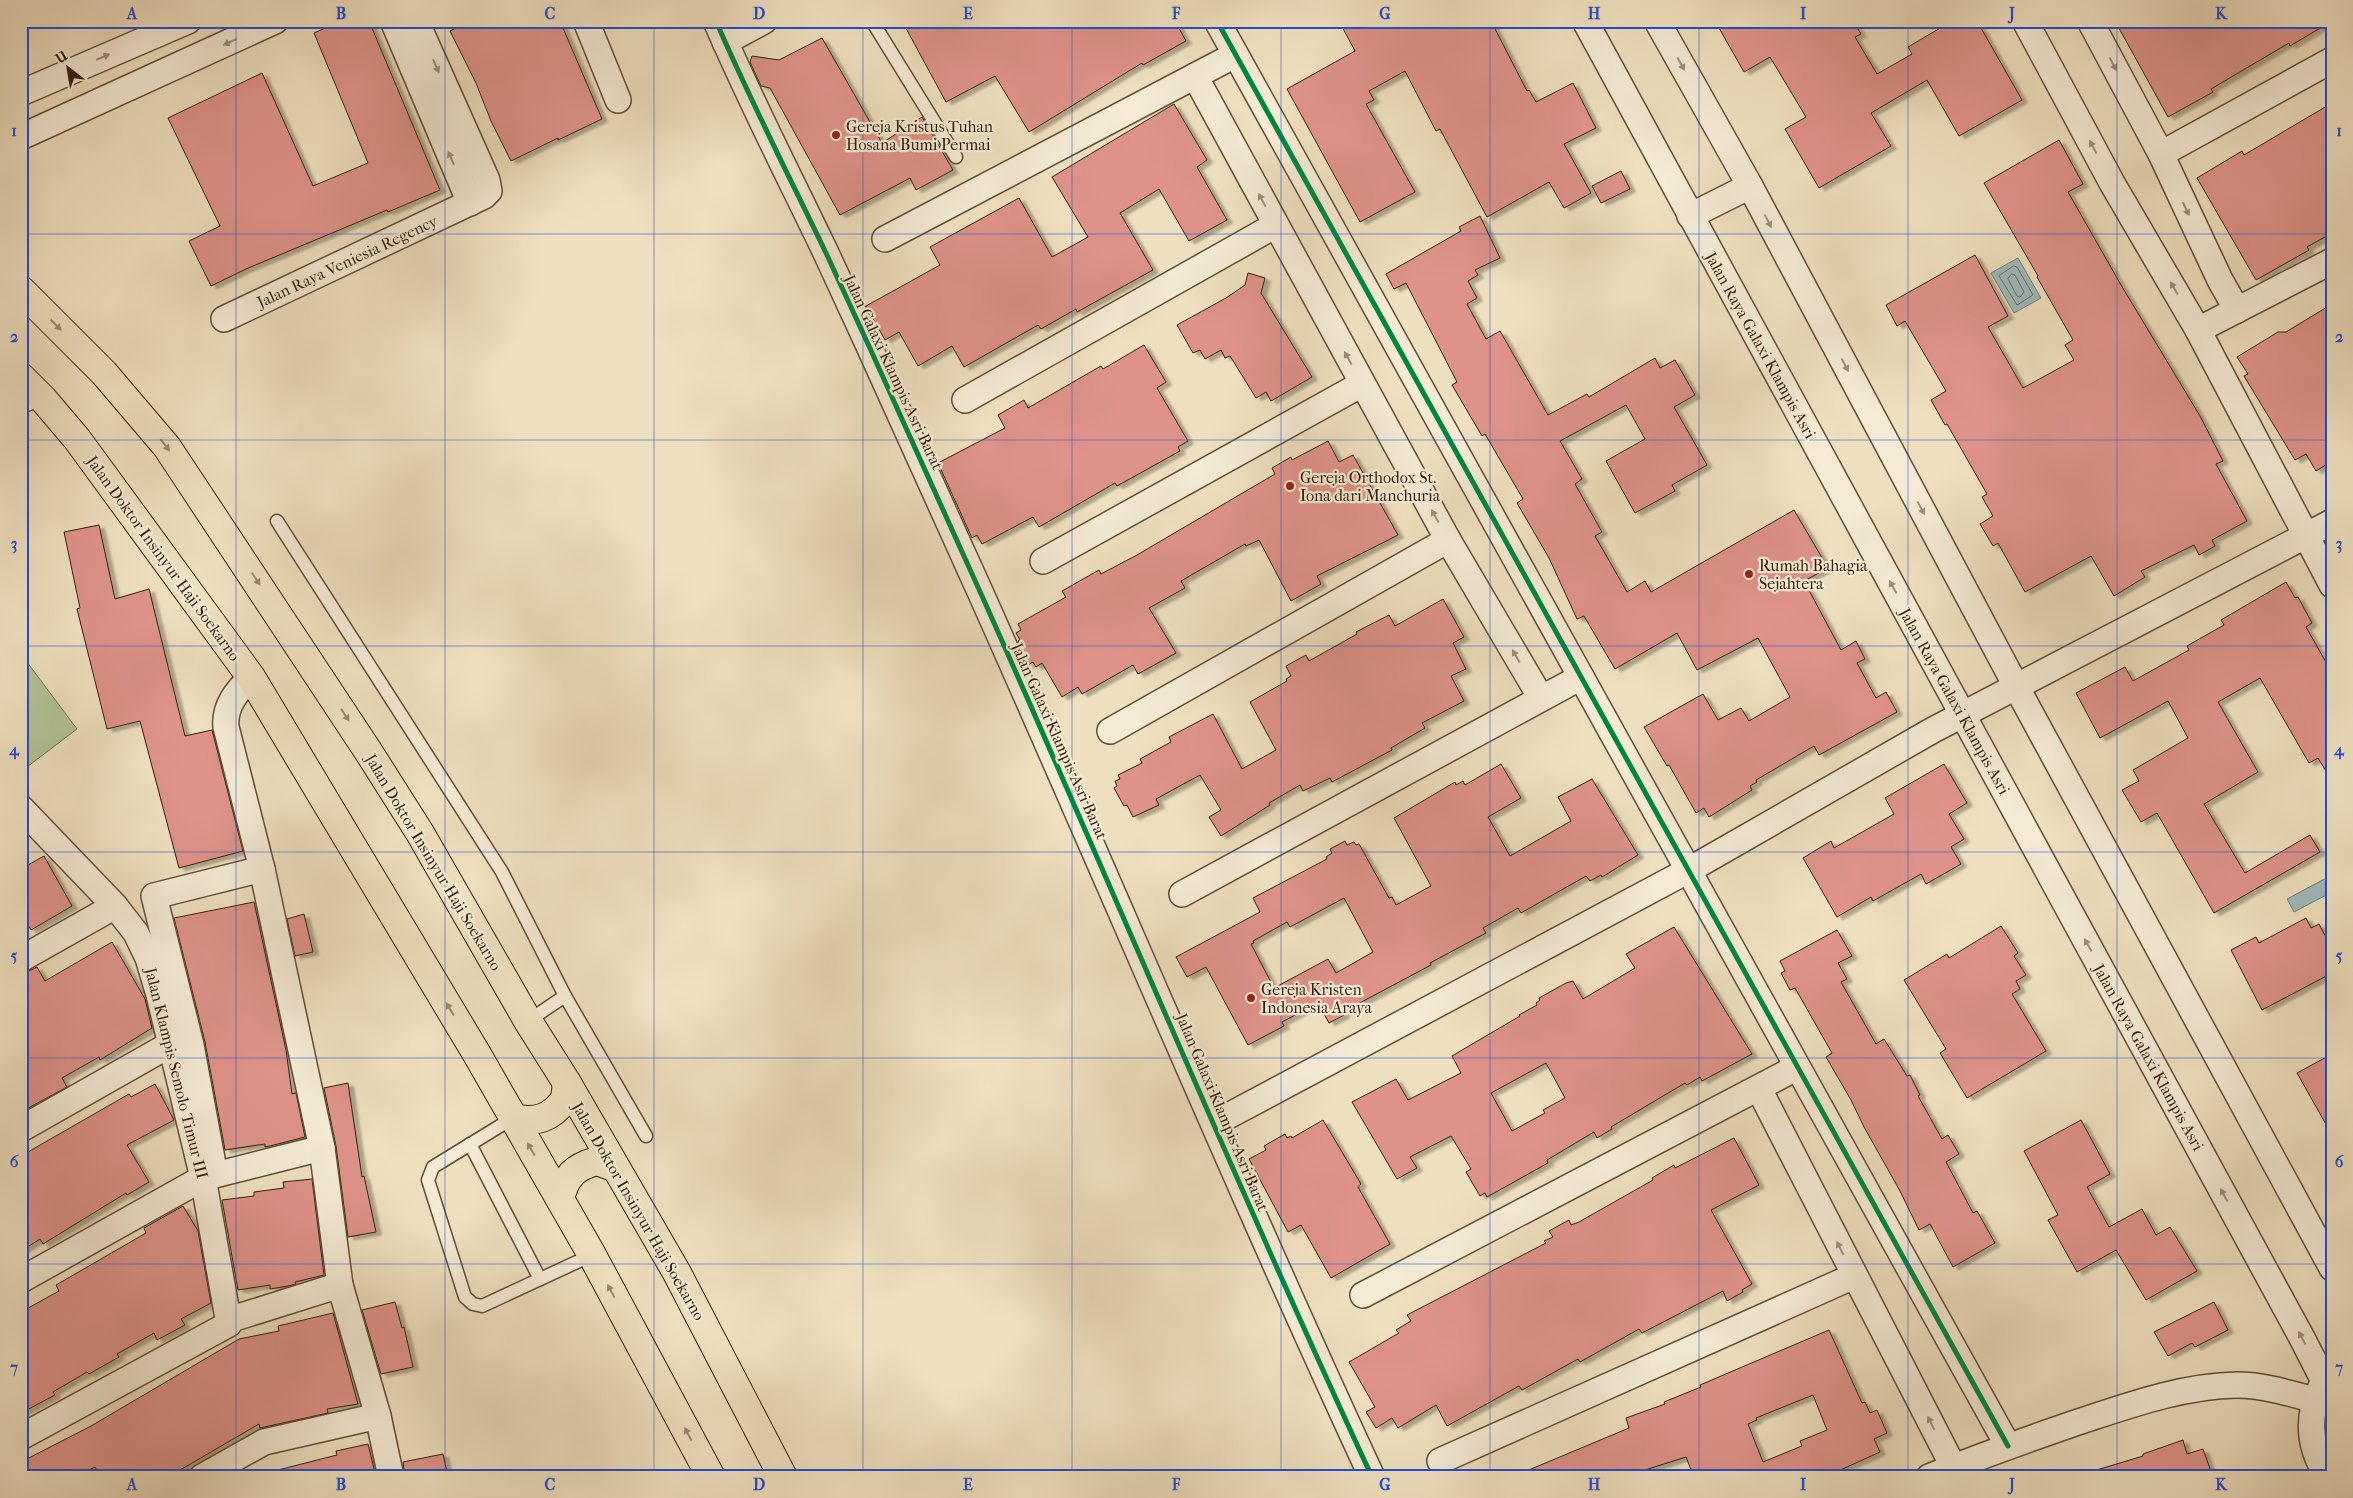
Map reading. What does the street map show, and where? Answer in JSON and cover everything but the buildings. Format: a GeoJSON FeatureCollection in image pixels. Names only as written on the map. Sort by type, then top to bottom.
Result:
{"type":"FeatureCollection","features":[{"type":"Feature","properties":{"kind":"main road","name":"Jalan Doktor Insinyur Haji Soekarno"},"geometry":{"type":"LineString","coordinates":[[21,290],[104,373],[167,447],[220,524],[420,833],[528,1021],[567,1083],[677,1273],[782,1477]]}},
{"type":"Feature","properties":{"kind":"main road","name":"Jalan Doktor Insinyur Haji Soekarno"},"geometry":{"type":"LineString","coordinates":[[21,377],[32,403],[94,463],[251,677],[560,1199],[712,1477]]}},
{"type":"Feature","properties":{"kind":"main road"},"geometry":{"type":"LineString","coordinates":[[513,1118],[530,1121],[545,1117],[565,1099],[567,1083]]}},
{"type":"Feature","properties":{"kind":"main road"},"geometry":{"type":"LineString","coordinates":[[560,1199],[564,1182],[582,1167],[597,1161],[614,1167]]}},
{"type":"Feature","properties":{"kind":"street"},"geometry":{"type":"LineString","coordinates":[[61,120],[32,88],[188,21]]}},
{"type":"Feature","properties":{"kind":"street"},"geometry":{"type":"LineString","coordinates":[[21,137],[275,21]]}},
{"type":"Feature","properties":{"kind":"street"},"geometry":{"type":"LineString","coordinates":[[393,21],[470,202]]}},
{"type":"Feature","properties":{"kind":"street","name":"Jalan Raya Veniesia Regency"},"geometry":{"type":"LineString","coordinates":[[224,319],[486,194],[489,187],[416,21]]}},
{"type":"Feature","properties":{"kind":"street"},"geometry":{"type":"LineString","coordinates":[[586,21],[618,100]]}},
{"type":"Feature","properties":{"kind":"street"},"geometry":{"type":"LineString","coordinates":[[720,32],[764,21]]}},
{"type":"Feature","properties":{"kind":"street"},"geometry":{"type":"LineString","coordinates":[[1217,21],[1689,870],[1796,1068],[2008,1446]]}},
{"type":"Feature","properties":{"kind":"street","name":"Jalan Raya Galaxi Klampis Asri"},"geometry":{"type":"LineString","coordinates":[[1584,21],[2302,1338],[2323,1385]]}},
{"type":"Feature","properties":{"kind":"street"},"geometry":{"type":"LineString","coordinates":[[1657,21],[1750,186],[2017,688],[2332,1268]]}},
{"type":"Feature","properties":{"kind":"street"},"geometry":{"type":"LineString","coordinates":[[2025,21],[2112,183],[2198,330],[2305,537],[2332,585]]}},
{"type":"Feature","properties":{"kind":"street"},"geometry":{"type":"LineString","coordinates":[[2090,21],[2161,154],[2220,280],[2237,310]]}},
{"type":"Feature","properties":{"kind":"street","name":"Jalan Galaxi Klampis Asri Barat"},"geometry":{"type":"LineString","coordinates":[[720,32],[828,258],[973,577],[1304,1330],[1372,1477]]}},
{"type":"Feature","properties":{"kind":"street"},"geometry":{"type":"LineString","coordinates":[[885,239],[1235,54]]}},
{"type":"Feature","properties":{"kind":"street"},"geometry":{"type":"LineString","coordinates":[[2161,154],[2332,60]]}},
{"type":"Feature","properties":{"kind":"street"},"geometry":{"type":"LineString","coordinates":[[1195,76],[1448,540],[1541,698]]}},
{"type":"Feature","properties":{"kind":"street"},"geometry":{"type":"LineString","coordinates":[[1690,216],[1750,186]]}},
{"type":"Feature","properties":{"kind":"street"},"geometry":{"type":"LineString","coordinates":[[965,400],[1276,225]]}},
{"type":"Feature","properties":{"kind":"street"},"geometry":{"type":"LineString","coordinates":[[2198,330],[2332,261]]}},
{"type":"Feature","properties":{"kind":"street"},"geometry":{"type":"LineString","coordinates":[[1043,561],[1362,384]]}},
{"type":"Feature","properties":{"kind":"street"},"geometry":{"type":"LineString","coordinates":[[1214,1123],[1689,870],[1933,730],[2017,688],[2332,522]]}},
{"type":"Feature","properties":{"kind":"street"},"geometry":{"type":"LineString","coordinates":[[1110,732],[1448,540]]}},
{"type":"Feature","properties":{"kind":"street"},"geometry":{"type":"LineString","coordinates":[[251,677],[238,690],[230,703],[227,710],[226,727],[262,868],[322,1148],[340,1285],[378,1416],[391,1477]]}},
{"type":"Feature","properties":{"kind":"street"},"geometry":{"type":"LineString","coordinates":[[1182,894],[1581,677]]}},
{"type":"Feature","properties":{"kind":"street","name":"Jalan Klampis Semolo Timur III"},"geometry":{"type":"LineString","coordinates":[[21,808],[116,906],[136,933],[148,958],[160,995],[171,1044],[209,1176],[233,1320]]}},
{"type":"Feature","properties":{"kind":"street"},"geometry":{"type":"LineString","coordinates":[[209,1176],[191,1045],[154,896],[262,868]]}},
{"type":"Feature","properties":{"kind":"street"},"geometry":{"type":"LineString","coordinates":[[21,959],[116,906]]}},
{"type":"Feature","properties":{"kind":"street"},"geometry":{"type":"LineString","coordinates":[[21,1129],[171,1044]]}},
{"type":"Feature","properties":{"kind":"street"},"geometry":{"type":"LineString","coordinates":[[1363,1295],[1796,1068]]}},
{"type":"Feature","properties":{"kind":"street"},"geometry":{"type":"LineString","coordinates":[[1759,1089],[1953,1466]]}},
{"type":"Feature","properties":{"kind":"street"},"geometry":{"type":"LineString","coordinates":[[21,1280],[209,1176],[322,1148]]}},
{"type":"Feature","properties":{"kind":"street"},"geometry":{"type":"LineString","coordinates":[[1440,1461],[1854,1276]]}},
{"type":"Feature","properties":{"kind":"street"},"geometry":{"type":"LineString","coordinates":[[21,1437],[233,1320],[340,1285]]}},
{"type":"Feature","properties":{"kind":"street"},"geometry":{"type":"LineString","coordinates":[[1929,1477],[2008,1446],[2112,1411],[2180,1391],[2237,1385],[2268,1388],[2323,1385],[2310,1421],[2312,1442],[2318,1462],[2328,1477]]}},
{"type":"Feature","properties":{"kind":"street"},"geometry":{"type":"LineString","coordinates":[[202,1477],[264,1442],[378,1416]]}},
{"type":"Feature","properties":{"kind":"lane"},"geometry":{"type":"LineString","coordinates":[[872,21],[956,156]]}},
{"type":"Feature","properties":{"kind":"lane"},"geometry":{"type":"LineString","coordinates":[[277,521],[502,872],[565,996],[646,1136]]}},
{"type":"Feature","properties":{"kind":"lane"},"geometry":{"type":"LineString","coordinates":[[528,1021],[565,996]]}},
{"type":"Feature","properties":{"kind":"lane"},"geometry":{"type":"LineString","coordinates":[[513,1118],[433,1167],[428,1180],[464,1297],[473,1304],[482,1306],[592,1256]]}},
{"type":"Feature","properties":{"kind":"lane"},"geometry":{"type":"LineString","coordinates":[[470,1144],[540,1279]]}},
{"type":"Feature","properties":{"kind":"green space"},"geometry":{"type":"Polygon","coordinates":[[[21,654],[77,729],[23,770],[21,767],[21,654]]]}},
{"type":"Feature","properties":{"kind":"water"},"geometry":{"type":"Polygon","coordinates":[[[2018,258],[2041,298],[2014,313],[1991,273],[2018,258]]]}},
{"type":"Feature","properties":{"kind":"water"},"geometry":{"type":"Polygon","coordinates":[[[2332,875],[2332,892],[2294,912],[2287,899],[2332,875]]]}},
{"type":"Feature","properties":{"kind":"cycle path"},"geometry":{"type":"LineString","coordinates":[[716,21],[756,109],[826,253],[944,510],[1224,1148],[1372,1477]]}},
{"type":"Feature","properties":{"kind":"cycle path"},"geometry":{"type":"LineString","coordinates":[[1217,21],[2008,1446]]}},
{"type":"Feature","properties":{"kind":"place","name":"Gereja Kristus Tuhan Hosana Bumi Permai"},"geometry":{"type":"Point","coordinates":[836,135]}},
{"type":"Feature","properties":{"kind":"place","name":"Gereja Orthodox St. Iona dari Manchuria"},"geometry":{"type":"Point","coordinates":[1290,486]}},
{"type":"Feature","properties":{"kind":"place","name":"Rumah Bahagia Sejahtera"},"geometry":{"type":"Point","coordinates":[1749,574]}},
{"type":"Feature","properties":{"kind":"place","name":"Gereja Kristen Indonesia Araya"},"geometry":{"type":"Point","coordinates":[1251,998]}}]}
